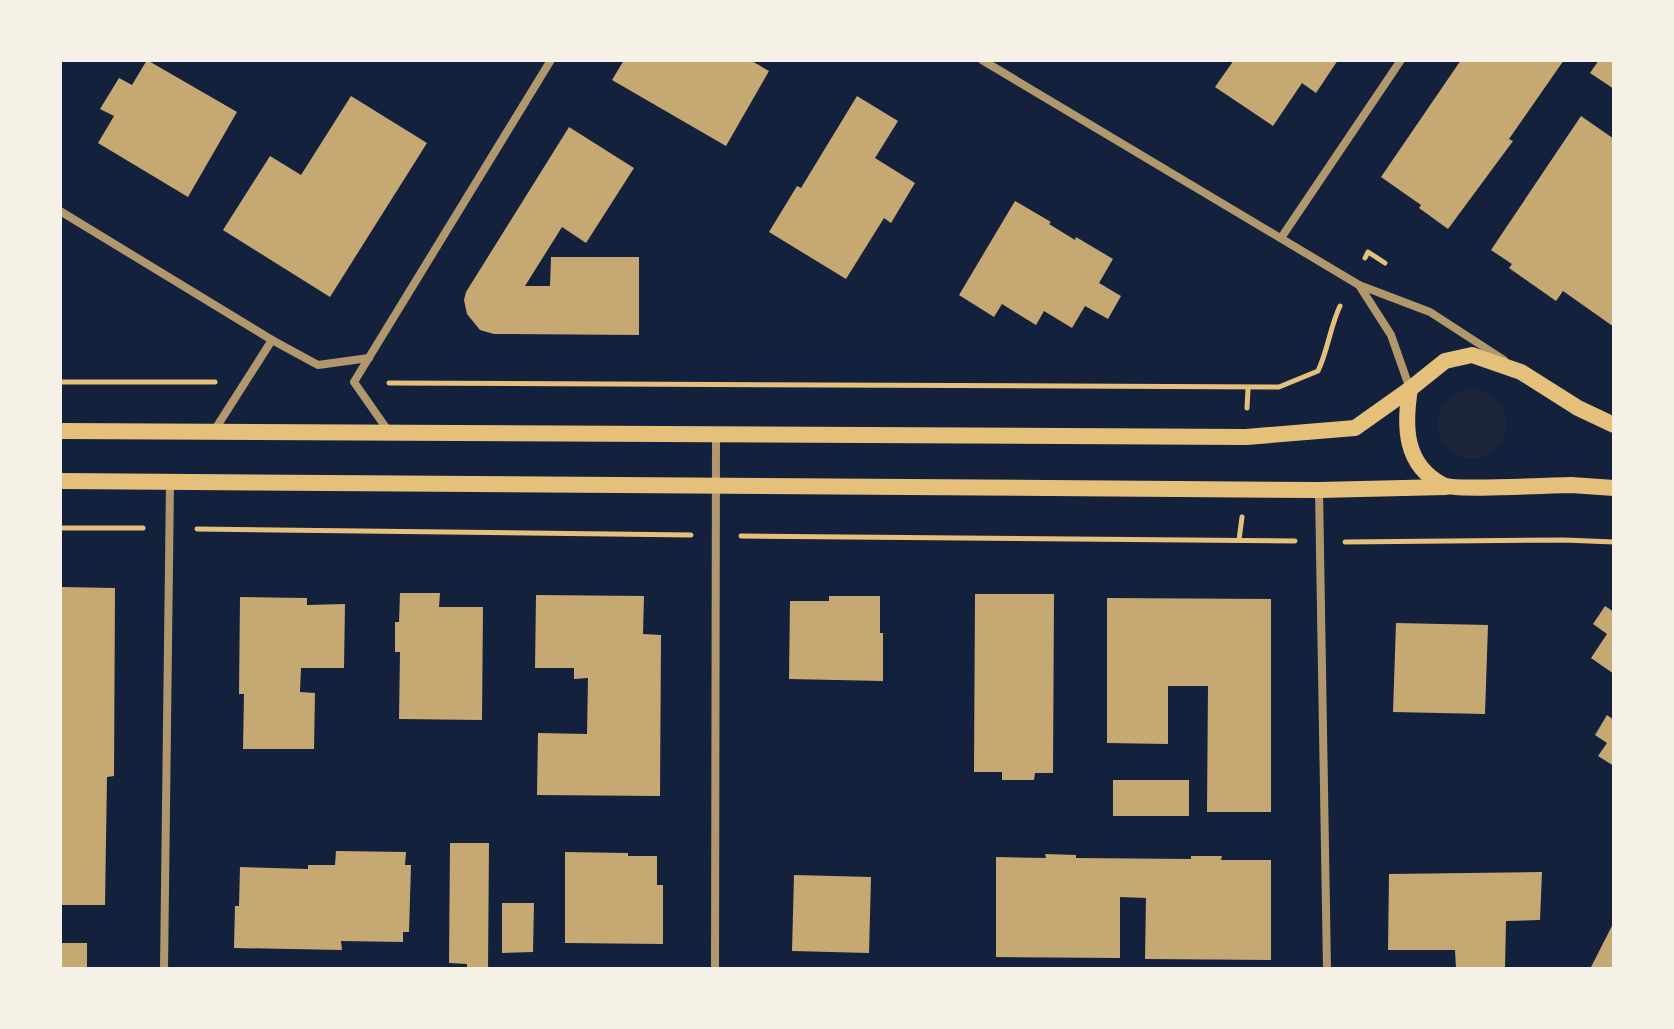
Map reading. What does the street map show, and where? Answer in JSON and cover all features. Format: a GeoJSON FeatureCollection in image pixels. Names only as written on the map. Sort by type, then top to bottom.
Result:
{"type":"FeatureCollection","features":[{"type":"Feature","properties":{"kind":"main road"},"geometry":{"type":"LineString","coordinates":[[60,431],[1246,437],[1355,428],[1445,361],[1472,355],[1521,372],[1578,408],[1614,425]]}},
{"type":"Feature","properties":{"kind":"main road"},"geometry":{"type":"LineString","coordinates":[[1410,389],[1405,420],[1408,439],[1421,470],[1446,487]]}},
{"type":"Feature","properties":{"kind":"main road"},"geometry":{"type":"LineString","coordinates":[[60,481],[1319,490],[1572,485],[1614,488]]}},
{"type":"Feature","properties":{"kind":"street"},"geometry":{"type":"LineString","coordinates":[[390,433],[354,382],[551,60]]}},
{"type":"Feature","properties":{"kind":"street"},"geometry":{"type":"LineString","coordinates":[[982,60],[1359,285],[1430,312],[1521,372]]}},
{"type":"Feature","properties":{"kind":"street"},"geometry":{"type":"LineString","coordinates":[[1281,238],[1401,60]]}},
{"type":"Feature","properties":{"kind":"street"},"geometry":{"type":"LineString","coordinates":[[60,211],[318,365],[369,358]]}},
{"type":"Feature","properties":{"kind":"street"},"geometry":{"type":"LineString","coordinates":[[1359,285],[1391,335],[1410,389]]}},
{"type":"Feature","properties":{"kind":"street"},"geometry":{"type":"LineString","coordinates":[[213,432],[272,340]]}},
{"type":"Feature","properties":{"kind":"street"},"geometry":{"type":"LineString","coordinates":[[715,969],[716,435]]}},
{"type":"Feature","properties":{"kind":"street"},"geometry":{"type":"LineString","coordinates":[[164,969],[171,482]]}},
{"type":"Feature","properties":{"kind":"street"},"geometry":{"type":"LineString","coordinates":[[1319,490],[1327,969]]}},
{"type":"Feature","properties":{"kind":"path"},"geometry":{"type":"LineString","coordinates":[[354,382],[1263,388],[1279,387],[1318,371],[1326,354],[1331,325]]}},
{"type":"Feature","properties":{"kind":"path"},"geometry":{"type":"LineString","coordinates":[[60,382],[243,381]]}},
{"type":"Feature","properties":{"kind":"path"},"geometry":{"type":"LineString","coordinates":[[60,528],[1614,542]]}},
{"type":"Feature","properties":{"kind":"shaded area"},"geometry":{"type":"Polygon","coordinates":[[[1472,390],[1485,392],[1496,400],[1504,411],[1504,437],[1496,448],[1485,456],[1472,458],[1459,456],[1448,448],[1440,437],[1438,424],[1440,411],[1448,400],[1459,392],[1472,390]]]}},
{"type":"Feature","properties":{"kind":"building"},"geometry":{"type":"Polygon","coordinates":[[[147,60],[237,112],[188,197],[98,143],[114,116],[100,109],[119,78],[132,85],[147,60]]]}},
{"type":"Feature","properties":{"kind":"building"},"geometry":{"type":"Polygon","coordinates":[[[624,60],[750,60],[769,71],[726,146],[612,80],[624,60]]]}},
{"type":"Feature","properties":{"kind":"building"},"geometry":{"type":"Polygon","coordinates":[[[1234,60],[1338,60],[1316,93],[1302,83],[1273,126],[1215,87],[1234,60]]]}},
{"type":"Feature","properties":{"kind":"building"},"geometry":{"type":"Polygon","coordinates":[[[1461,60],[1564,60],[1509,139],[1513,141],[1448,229],[1419,208],[1421,205],[1381,177],[1461,60]]]}},
{"type":"Feature","properties":{"kind":"building"},"geometry":{"type":"Polygon","coordinates":[[[1599,60],[1614,60],[1614,89],[1590,73],[1599,60]]]}},
{"type":"Feature","properties":{"kind":"building"},"geometry":{"type":"Polygon","coordinates":[[[351,96],[427,143],[330,297],[223,230],[270,156],[301,175],[351,96]]]}},
{"type":"Feature","properties":{"kind":"building"},"geometry":{"type":"Polygon","coordinates":[[[857,96],[898,121],[875,158],[915,183],[891,223],[884,218],[846,279],[769,232],[797,186],[801,188],[857,96]]]}},
{"type":"Feature","properties":{"kind":"building"},"geometry":{"type":"Polygon","coordinates":[[[1581,116],[1614,139],[1614,327],[1563,291],[1556,301],[1509,268],[1512,264],[1491,250],[1581,116]]]}},
{"type":"Feature","properties":{"kind":"building"},"geometry":{"type":"Polygon","coordinates":[[[569,127],[634,168],[586,243],[562,227],[525,286],[550,286],[551,257],[639,257],[639,335],[494,334],[480,330],[467,314],[466,292],[569,127]]]}},
{"type":"Feature","properties":{"kind":"building"},"geometry":{"type":"Polygon","coordinates":[[[1015,201],[1075,240],[1076,237],[1113,259],[1099,283],[1121,296],[1108,319],[1085,306],[1072,328],[1044,311],[1036,325],[1002,304],[994,317],[959,295],[1015,201]]]}},
{"type":"Feature","properties":{"kind":"building"},"geometry":{"type":"Polygon","coordinates":[[[60,587],[115,588],[114,776],[107,777],[105,905],[60,905],[60,587]]]}},
{"type":"Feature","properties":{"kind":"building"},"geometry":{"type":"Polygon","coordinates":[[[400,593],[440,593],[439,607],[483,607],[482,720],[399,719],[400,652],[395,652],[395,622],[399,622],[400,593]]]}},
{"type":"Feature","properties":{"kind":"building"},"geometry":{"type":"Polygon","coordinates":[[[975,594],[1054,594],[1053,773],[1035,773],[1034,780],[1002,780],[1002,772],[974,772],[975,594]]]}},
{"type":"Feature","properties":{"kind":"building"},"geometry":{"type":"Polygon","coordinates":[[[536,595],[644,596],[643,634],[661,635],[660,796],[537,795],[538,733],[587,734],[588,678],[574,679],[574,668],[535,668],[536,595]]]}},
{"type":"Feature","properties":{"kind":"building"},"geometry":{"type":"Polygon","coordinates":[[[829,596],[880,596],[883,681],[789,679],[790,601],[829,601],[829,596]]]}},
{"type":"Feature","properties":{"kind":"building"},"geometry":{"type":"Polygon","coordinates":[[[240,597],[307,598],[307,605],[345,604],[344,668],[301,668],[300,692],[315,693],[314,749],[243,749],[244,694],[239,694],[240,597]]]}},
{"type":"Feature","properties":{"kind":"building"},"geometry":{"type":"Polygon","coordinates":[[[1107,598],[1271,599],[1271,812],[1207,812],[1208,686],[1168,686],[1168,744],[1107,743],[1107,598]]]}},
{"type":"Feature","properties":{"kind":"building"},"geometry":{"type":"Polygon","coordinates":[[[1605,606],[1614,612],[1614,674],[1591,658],[1607,634],[1593,624],[1605,606]]]}},
{"type":"Feature","properties":{"kind":"building"},"geometry":{"type":"Polygon","coordinates":[[[1396,623],[1488,625],[1485,714],[1393,712],[1396,623]]]}},
{"type":"Feature","properties":{"kind":"building"},"geometry":{"type":"Polygon","coordinates":[[[1607,715],[1614,720],[1614,766],[1598,756],[1607,743],[1595,735],[1607,715]]]}},
{"type":"Feature","properties":{"kind":"building"},"geometry":{"type":"Polygon","coordinates":[[[1113,780],[1189,780],[1189,816],[1113,816],[1113,780]]]}},
{"type":"Feature","properties":{"kind":"building"},"geometry":{"type":"Polygon","coordinates":[[[450,843],[489,843],[488,969],[467,969],[467,964],[449,963],[450,843]]]}},
{"type":"Feature","properties":{"kind":"building"},"geometry":{"type":"Polygon","coordinates":[[[336,851],[406,852],[405,865],[411,865],[409,932],[403,932],[403,942],[341,941],[342,950],[234,948],[240,867],[308,869],[308,865],[335,865],[336,851]]]}},
{"type":"Feature","properties":{"kind":"building"},"geometry":{"type":"Polygon","coordinates":[[[565,852],[657,856],[657,885],[663,885],[663,944],[565,943],[565,852]]]}},
{"type":"Feature","properties":{"kind":"building"},"geometry":{"type":"Polygon","coordinates":[[[1045,854],[1076,855],[1076,858],[1191,859],[1191,856],[1222,856],[1221,860],[1271,860],[1271,960],[1145,959],[1146,898],[1120,897],[1120,958],[996,957],[996,857],[1046,858],[1045,854]]]}},
{"type":"Feature","properties":{"kind":"building"},"geometry":{"type":"Polygon","coordinates":[[[1542,872],[1540,920],[1506,921],[1505,969],[1456,969],[1455,950],[1388,950],[1389,874],[1542,872]]]}},
{"type":"Feature","properties":{"kind":"building"},"geometry":{"type":"Polygon","coordinates":[[[794,875],[871,877],[869,953],[792,951],[794,875]]]}},
{"type":"Feature","properties":{"kind":"building"},"geometry":{"type":"Polygon","coordinates":[[[502,903],[534,903],[533,952],[502,953],[502,903]]]}},
{"type":"Feature","properties":{"kind":"building"},"geometry":{"type":"Polygon","coordinates":[[[1614,922],[1614,969],[1590,969],[1614,922]]]}},
{"type":"Feature","properties":{"kind":"building"},"geometry":{"type":"Polygon","coordinates":[[[60,943],[87,943],[87,969],[60,969],[60,943]]]}}]}
